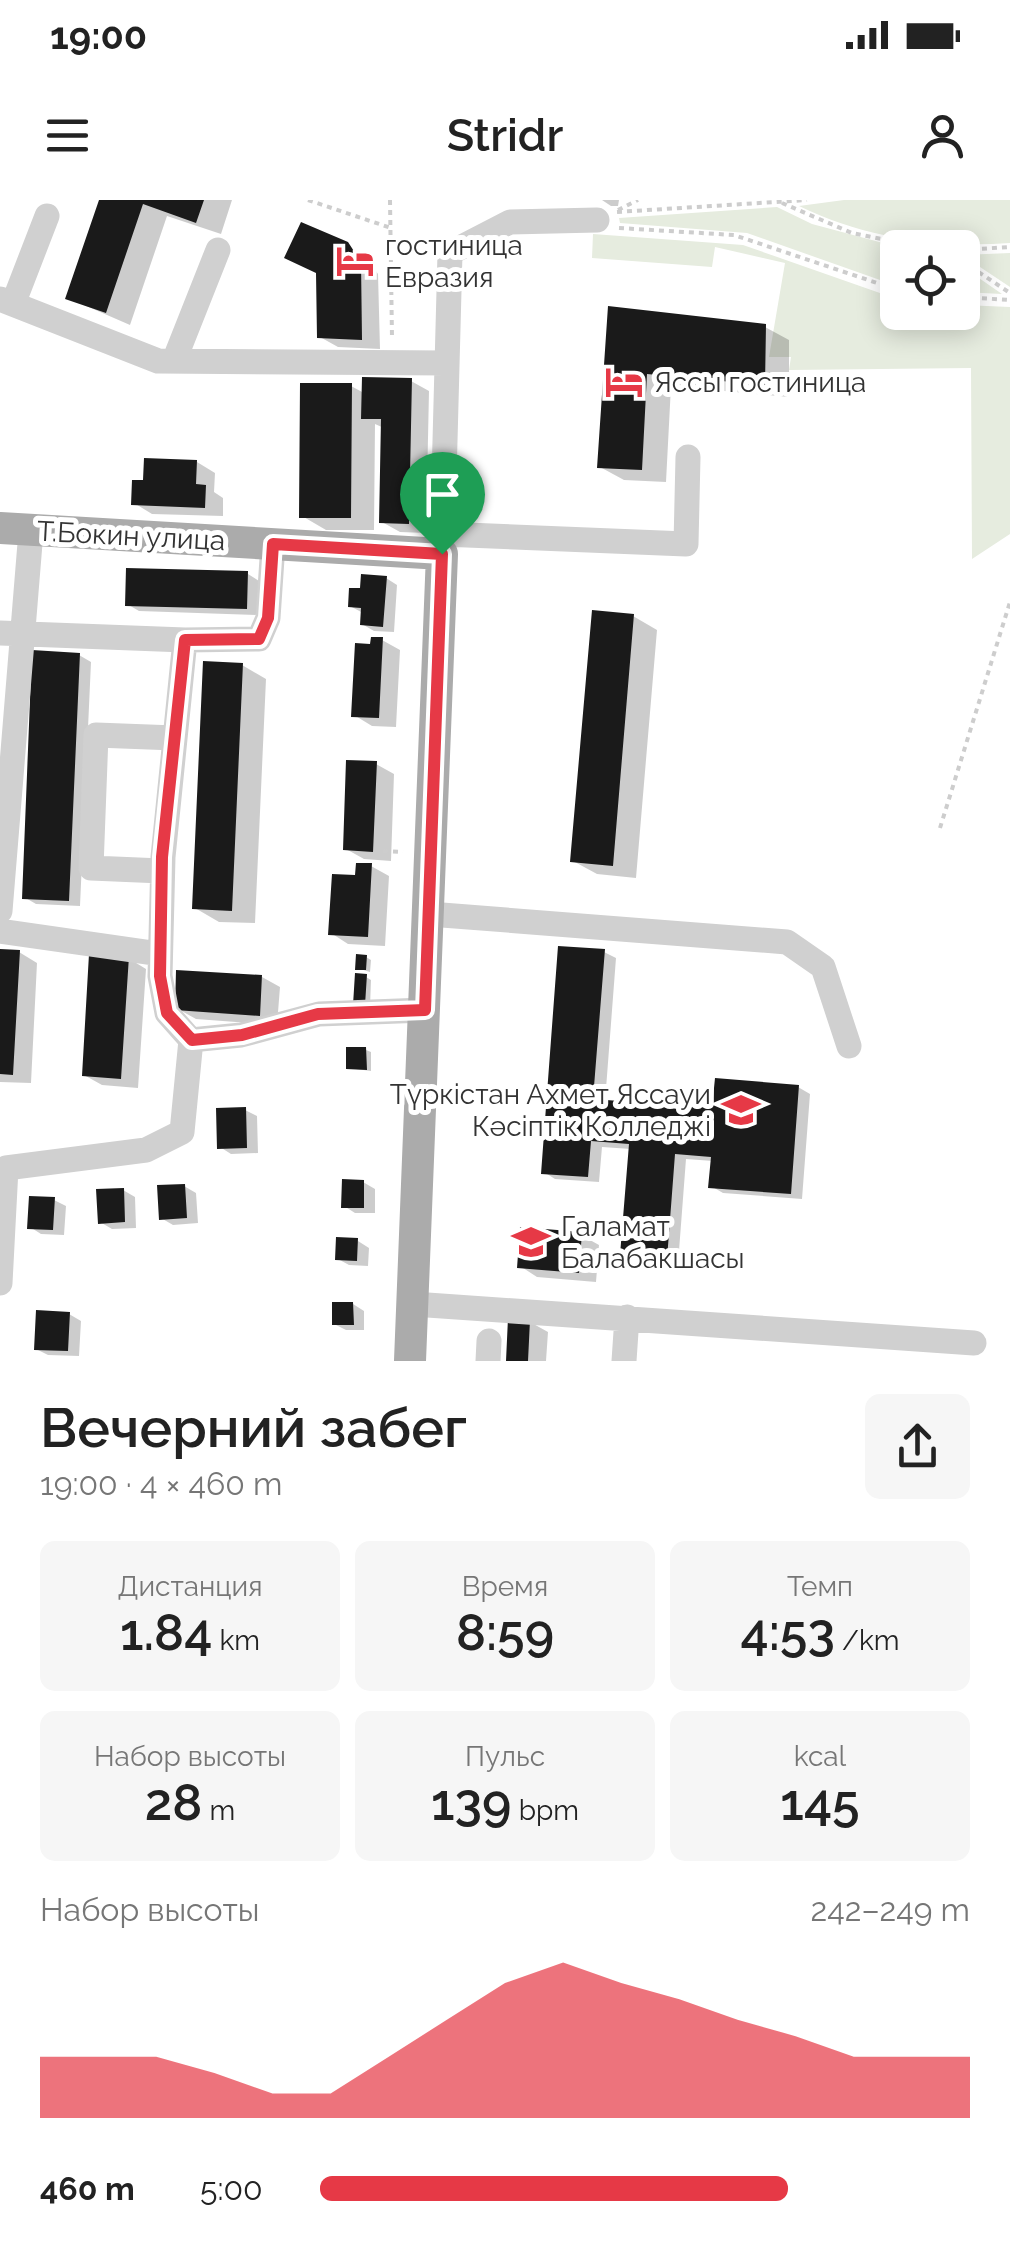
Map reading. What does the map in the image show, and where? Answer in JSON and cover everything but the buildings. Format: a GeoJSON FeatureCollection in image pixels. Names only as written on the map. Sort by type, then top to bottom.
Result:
{"type":"FeatureCollection","features":[{"type":"Feature","properties":{"kind":"main road","name":"Т.Бокин улица"},"geometry":{"type":"LineString","coordinates":[[16,529],[273,544],[442,544]]}},
{"type":"Feature","properties":{"kind":"main road"},"geometry":{"type":"LineString","coordinates":[[410,1361],[442,544]]}},
{"type":"Feature","properties":{"kind":"street"},"geometry":{"type":"LineString","coordinates":[[48,216],[6,301],[158,361],[447,363]]}},
{"type":"Feature","properties":{"kind":"street"},"geometry":{"type":"LineString","coordinates":[[597,220],[510,222],[450,253],[442,544],[686,544],[688,457]]}},
{"type":"Feature","properties":{"kind":"street"},"geometry":{"type":"LineString","coordinates":[[174,361],[218,250]]}},
{"type":"Feature","properties":{"kind":"street"},"geometry":{"type":"LineString","coordinates":[[0,911],[16,529]]}},
{"type":"Feature","properties":{"kind":"street"},"geometry":{"type":"LineString","coordinates":[[10,634],[259,639],[268,618],[273,544]]}},
{"type":"Feature","properties":{"kind":"street"},"geometry":{"type":"LineString","coordinates":[[0,1283],[3,1165],[146,1150],[182,1132],[192,1040],[167,1013],[160,954],[162,871],[185,640]]}},
{"type":"Feature","properties":{"kind":"street"},"geometry":{"type":"LineString","coordinates":[[162,871],[91,868],[96,734],[175,738]]}},
{"type":"Feature","properties":{"kind":"street"},"geometry":{"type":"LineString","coordinates":[[429,914],[787,942],[823,967],[849,1046]]}},
{"type":"Feature","properties":{"kind":"street"},"geometry":{"type":"LineString","coordinates":[[0,931],[160,954]]}},
{"type":"Feature","properties":{"kind":"street"},"geometry":{"type":"LineString","coordinates":[[192,1040],[242,1035],[318,1014],[425,1010]]}},
{"type":"Feature","properties":{"kind":"street"},"geometry":{"type":"LineString","coordinates":[[412,1304],[974,1344]]}},
{"type":"Feature","properties":{"kind":"street"},"geometry":{"type":"LineString","coordinates":[[624,1361],[627,1318]]}},
{"type":"Feature","properties":{"kind":"path"},"geometry":{"type":"LineString","coordinates":[[308,200],[390,228]]}},
{"type":"Feature","properties":{"kind":"path"},"geometry":{"type":"LineString","coordinates":[[390,200],[392,363]]}},
{"type":"Feature","properties":{"kind":"path"},"geometry":{"type":"LineString","coordinates":[[638,200],[614,213],[807,200]]}},
{"type":"Feature","properties":{"kind":"path"},"geometry":{"type":"LineString","coordinates":[[777,201],[852,232],[880,238]]}},
{"type":"Feature","properties":{"kind":"path"},"geometry":{"type":"LineString","coordinates":[[597,220],[614,228],[734,235],[880,284]]}},
{"type":"Feature","properties":{"kind":"path"},"geometry":{"type":"LineString","coordinates":[[980,248],[1010,246]]}},
{"type":"Feature","properties":{"kind":"path"},"geometry":{"type":"LineString","coordinates":[[980,275],[1010,296]]}},
{"type":"Feature","properties":{"kind":"path"},"geometry":{"type":"LineString","coordinates":[[980,297],[1010,296]]}},
{"type":"Feature","properties":{"kind":"path"},"geometry":{"type":"LineString","coordinates":[[940,828],[1010,602]]}},
{"type":"Feature","properties":{"kind":"shaded area"},"geometry":{"type":"Polygon","coordinates":[[[844,200],[1010,200],[1010,243],[980,244],[980,230],[880,230],[880,234],[799,206],[844,200]]]}},
{"type":"Feature","properties":{"kind":"shaded area"},"geometry":{"type":"Polygon","coordinates":[[[777,207],[812,224],[880,242],[880,280],[747,233],[620,223],[619,218],[777,207]]]}},
{"type":"Feature","properties":{"kind":"shaded area"},"geometry":{"type":"Polygon","coordinates":[[[593,234],[743,245],[880,293],[880,330],[980,330],[980,306],[1010,307],[1010,534],[972,559],[971,368],[789,370],[791,357],[769,357],[785,263],[715,247],[712,267],[592,258],[593,234]]]}},
{"type":"Feature","properties":{"kind":"shaded area"},"geometry":{"type":"Polygon","coordinates":[[[1010,253],[1010,287],[980,267],[980,254],[1010,253]]]}},
{"type":"Feature","properties":{"kind":"shaded area"},"geometry":{"type":"Polygon","coordinates":[[[980,279],[1002,294],[980,293],[980,279]]]}},
{"type":"Feature","properties":{"kind":"place","name":"гостиница Евразия"},"geometry":{"type":"Point","coordinates":[355,261]}},
{"type":"Feature","properties":{"kind":"place","name":"Яссы гостиница"},"geometry":{"type":"Point","coordinates":[624,382]}},
{"type":"Feature","properties":{"kind":"place","name":"Түркістан Ахмет Яссауи Кәсіптік Колледжі"},"geometry":{"type":"Point","coordinates":[741,1110]}},
{"type":"Feature","properties":{"kind":"place","name":"Галамат Балабакшасы"},"geometry":{"type":"Point","coordinates":[531,1242]}},
{"type":"Feature","properties":{"kind":"route"},"geometry":{"type":"LineString","coordinates":[[273,544],[442,554],[425,1010],[318,1014],[242,1035],[192,1040],[167,1013],[160,976],[162,857],[185,640],[259,639],[268,618],[273,544]]}}]}
